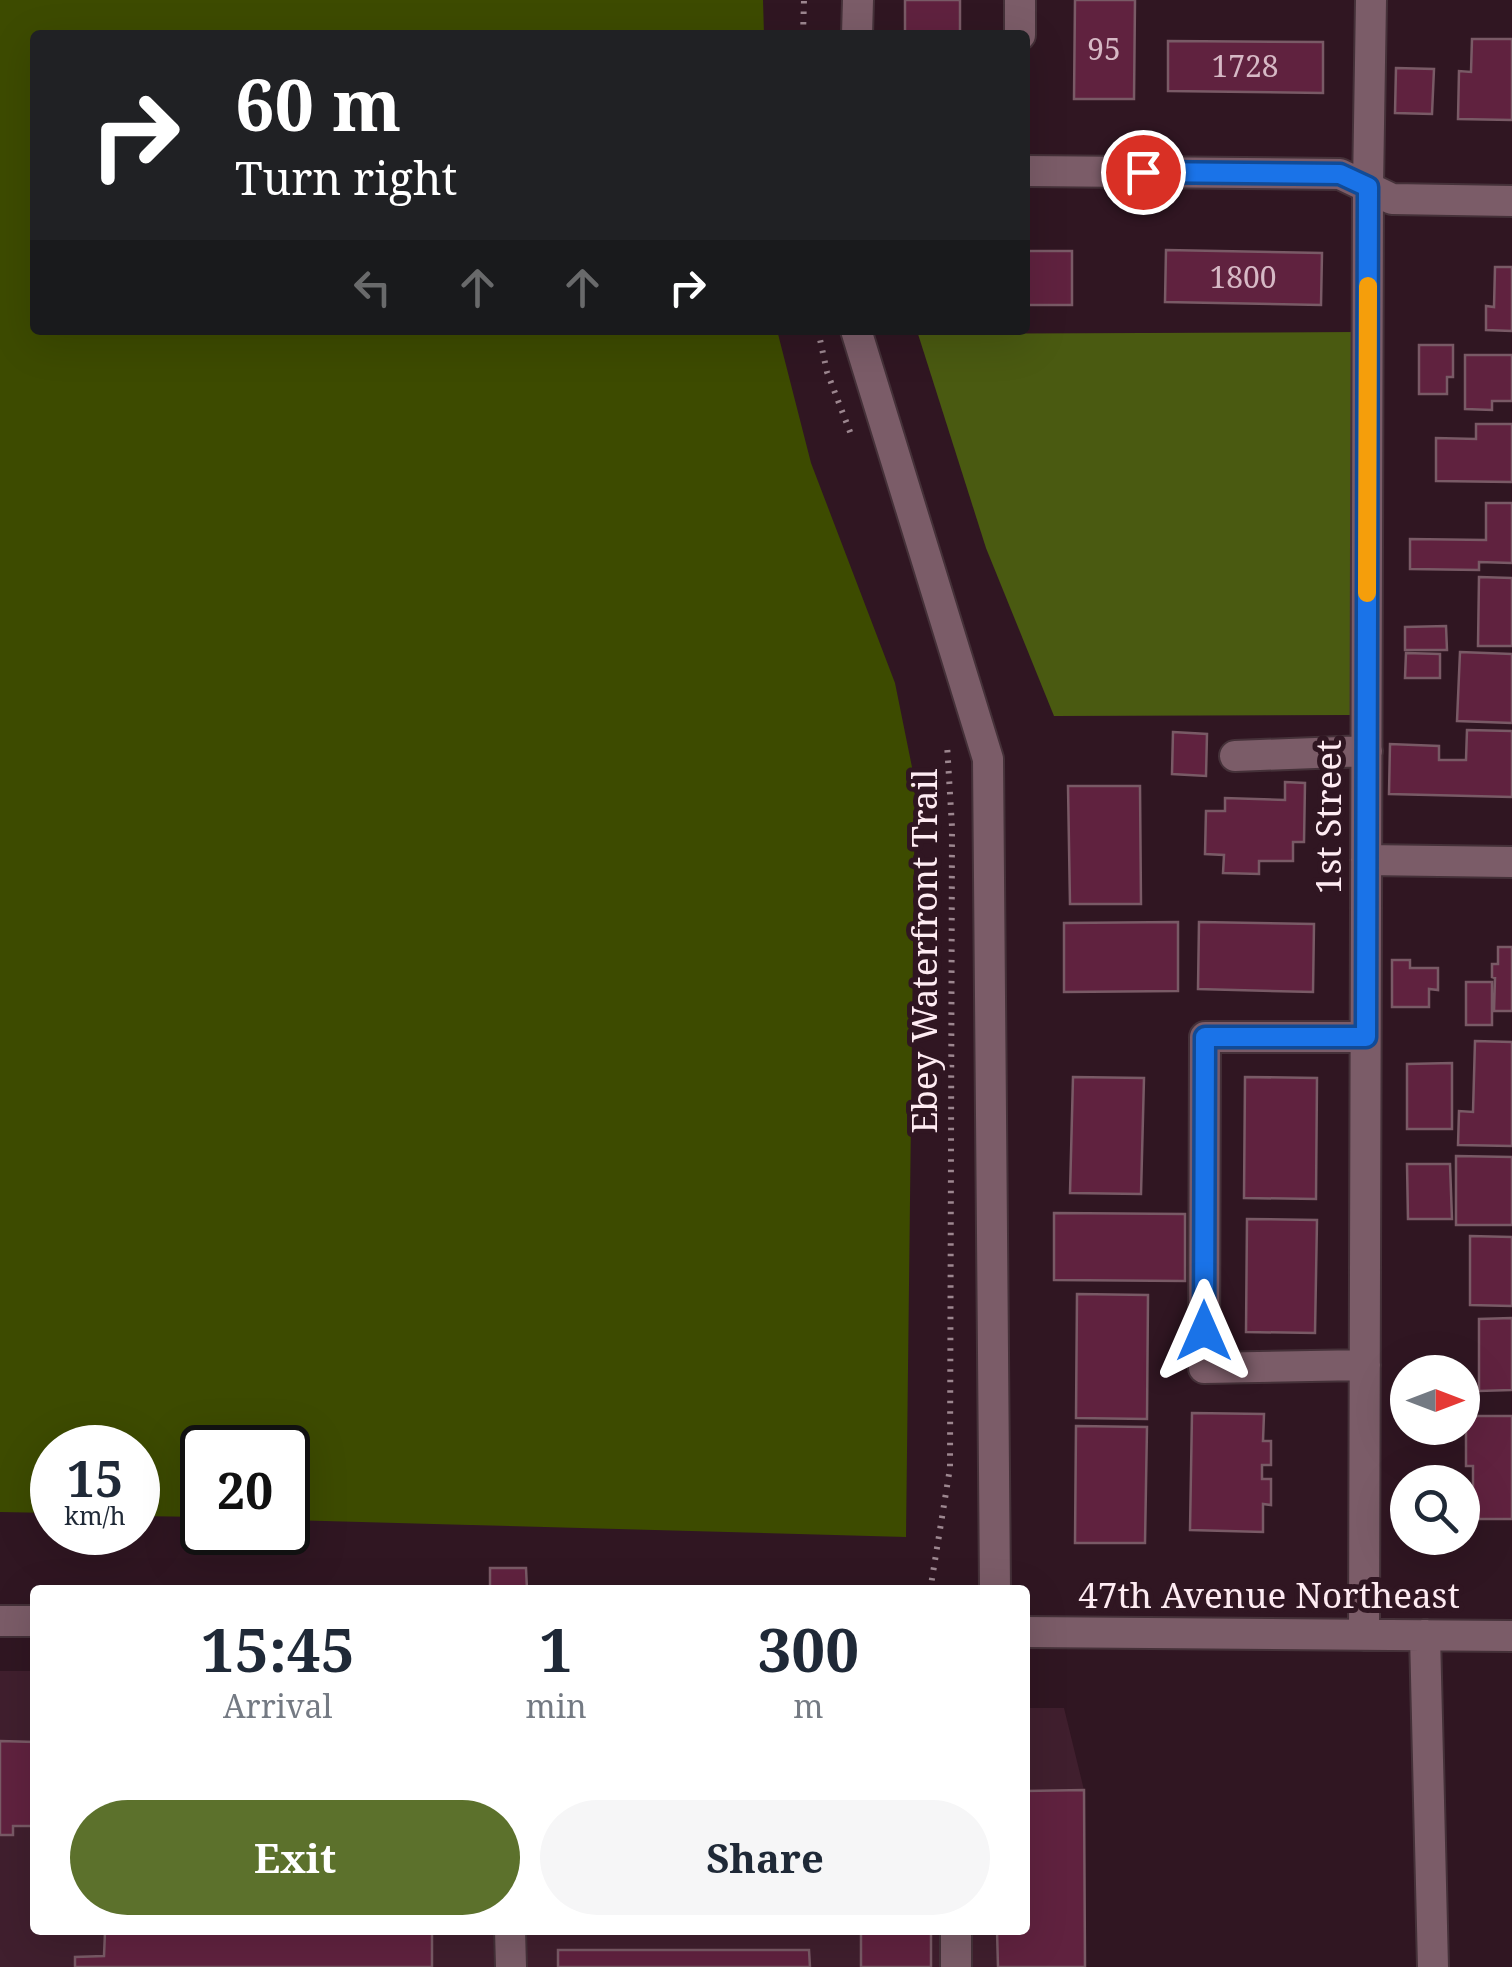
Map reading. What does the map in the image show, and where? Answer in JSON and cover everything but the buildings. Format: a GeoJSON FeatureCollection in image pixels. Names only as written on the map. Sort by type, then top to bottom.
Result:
{"type":"FeatureCollection","features":[{"type":"Feature","properties":{"kind":"street"},"geometry":{"type":"LineString","coordinates":[[857,30],[858,0]]}},
{"type":"Feature","properties":{"kind":"street"},"geometry":{"type":"LineString","coordinates":[[1020,0],[1020,30]]}},
{"type":"Feature","properties":{"kind":"street","name":"1st Street"},"geometry":{"type":"LineString","coordinates":[[1364,1635],[1371,0]]}},
{"type":"Feature","properties":{"kind":"street"},"geometry":{"type":"LineString","coordinates":[[1030,171],[1340,174],[1392,199],[1512,200]]}},
{"type":"Feature","properties":{"kind":"street"},"geometry":{"type":"LineString","coordinates":[[858,335],[988,759],[996,1585]]}},
{"type":"Feature","properties":{"kind":"street"},"geometry":{"type":"LineString","coordinates":[[1235,756],[1366,750]]}},
{"type":"Feature","properties":{"kind":"street"},"geometry":{"type":"LineString","coordinates":[[1366,860],[1512,862]]}},
{"type":"Feature","properties":{"kind":"street"},"geometry":{"type":"LineString","coordinates":[[1365,1365],[1204,1368],[1205,1037],[1366,1037]]}},
{"type":"Feature","properties":{"kind":"street"},"geometry":{"type":"LineString","coordinates":[[0,1621],[30,1622]]}},
{"type":"Feature","properties":{"kind":"street","name":"47th Avenue Northeast"},"geometry":{"type":"LineString","coordinates":[[1030,1632],[1512,1636]]}},
{"type":"Feature","properties":{"kind":"street"},"geometry":{"type":"LineString","coordinates":[[1425,1635],[1432,1967]]}},
{"type":"Feature","properties":{"kind":"street"},"geometry":{"type":"LineString","coordinates":[[510,1935],[511,1967]]}},
{"type":"Feature","properties":{"kind":"street"},"geometry":{"type":"LineString","coordinates":[[956,1935],[956,1967]]}},
{"type":"Feature","properties":{"kind":"path"},"geometry":{"type":"LineString","coordinates":[[804,0],[804,30]]}},
{"type":"Feature","properties":{"kind":"path"},"geometry":{"type":"LineString","coordinates":[[819,335],[827,372],[853,440]]}},
{"type":"Feature","properties":{"kind":"path","name":"Ebey Waterfront Trail"},"geometry":{"type":"LineString","coordinates":[[931,1585],[950,1468],[952,827],[944,728]]}},
{"type":"Feature","properties":{"kind":"shaded area"},"geometry":{"type":"Polygon","coordinates":[[[0,1671],[30,1671],[30,1935],[1030,1935],[1030,1708],[1064,1708],[1084,1790],[1085,1967],[0,1967],[0,1671]]]}},
{"type":"Feature","properties":{"kind":"green space"},"geometry":{"type":"Polygon","coordinates":[[[0,0],[763,0],[764,30],[30,30],[30,335],[778,335],[811,463],[895,683],[915,782],[906,1537],[310,1521],[310,1425],[180,1425],[180,1517],[160,1516],[160,1425],[30,1425],[30,1513],[0,1512],[0,0]]]}},
{"type":"Feature","properties":{"kind":"green space"},"geometry":{"type":"Polygon","coordinates":[[[1356,332],[1350,715],[1054,716],[986,548],[918,335],[1356,332]]]}},
{"type":"Feature","properties":{"kind":"slow traffic"},"geometry":{"type":"LineString","coordinates":[[1367,593],[1368,286]]}},
{"type":"Feature","properties":{"kind":"route"},"geometry":{"type":"LineString","coordinates":[[1143,172],[1340,174],[1368,187],[1366,1037],[1205,1037],[1204,1331]]}}]}
